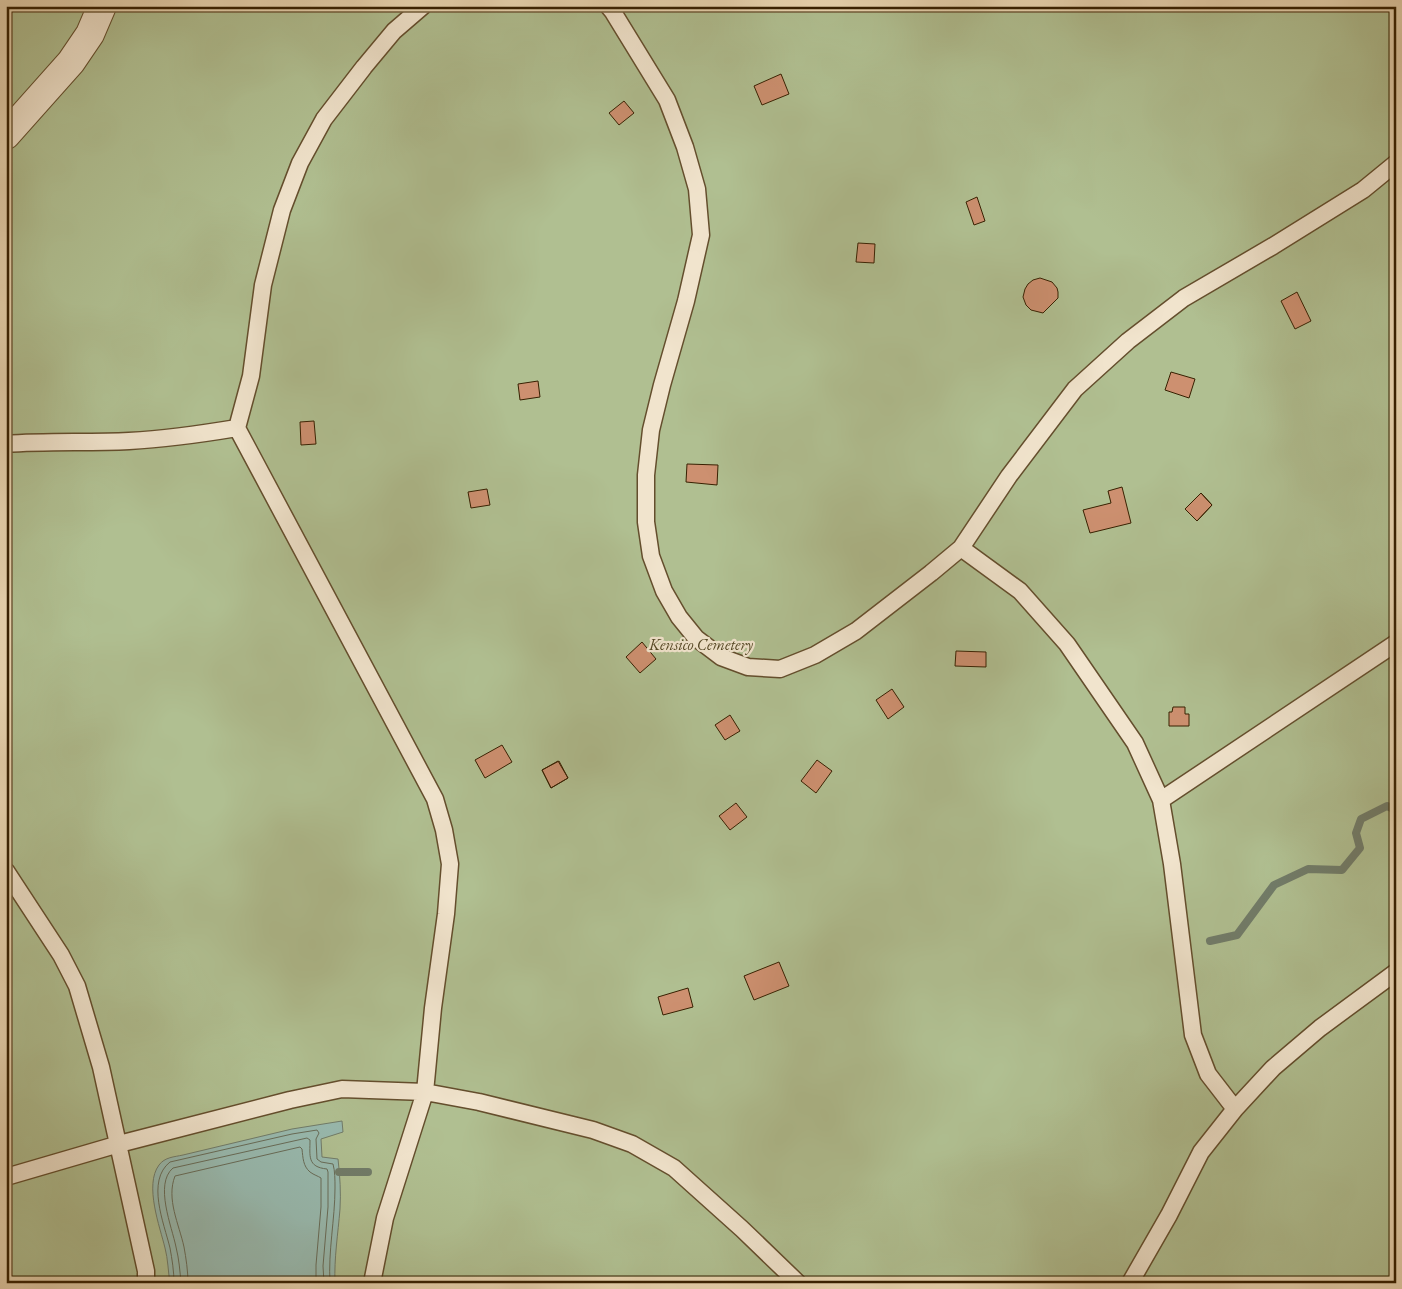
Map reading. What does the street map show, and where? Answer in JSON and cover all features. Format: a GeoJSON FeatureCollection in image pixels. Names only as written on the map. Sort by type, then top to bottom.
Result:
{"type":"FeatureCollection","features":[{"type":"Feature","properties":{"kind":"street"},"geometry":{"type":"LineString","coordinates":[[6,135],[70,62],[90,34],[102,6]]}},
{"type":"Feature","properties":{"kind":"lane"},"geometry":{"type":"LineString","coordinates":[[372,1283],[385,1218],[425,1092],[450,864],[444,830],[435,799],[236,428],[251,376],[263,285],[282,210],[300,163],[324,119],[364,67],[394,31],[423,6]]}},
{"type":"Feature","properties":{"kind":"lane"},"geometry":{"type":"LineString","coordinates":[[608,6],[667,100],[697,189],[700,235],[686,301],[651,430],[646,475],[646,522],[651,556],[664,591],[679,617],[696,638],[721,656],[748,666],[780,668],[816,655],[856,631],[931,573],[961,548],[1009,476],[1075,389],[1128,341],[1184,298],[1363,190],[1396,163]]}},
{"type":"Feature","properties":{"kind":"lane"},"geometry":{"type":"LineString","coordinates":[[6,444],[128,441],[188,436],[236,428]]}},
{"type":"Feature","properties":{"kind":"lane"},"geometry":{"type":"LineString","coordinates":[[961,548],[1020,591],[1067,644],[1135,742],[1161,800],[1172,864],[1193,1035],[1208,1074],[1235,1110]]}},
{"type":"Feature","properties":{"kind":"lane"},"geometry":{"type":"LineString","coordinates":[[1161,800],[1396,643]]}},
{"type":"Feature","properties":{"kind":"lane"},"geometry":{"type":"LineString","coordinates":[[6,871],[60,955],[77,986],[101,1067],[119,1144],[146,1271],[146,1283]]}},
{"type":"Feature","properties":{"kind":"lane"},"geometry":{"type":"LineString","coordinates":[[1130,1283],[1170,1215],[1201,1152],[1235,1110],[1273,1068],[1320,1028],[1396,972]]}},
{"type":"Feature","properties":{"kind":"lane"},"geometry":{"type":"LineString","coordinates":[[6,1177],[119,1144],[290,1100],[342,1089],[425,1092],[479,1102],[593,1130],[632,1144],[674,1168],[742,1229],[798,1283]]}},
{"type":"Feature","properties":{"kind":"green space","name":"Kensico Cemetery"},"geometry":{"type":"Polygon","coordinates":[[[6,6],[1396,6],[1396,1283],[6,1283],[6,6]]]}},
{"type":"Feature","properties":{"kind":"water"},"geometry":{"type":"Polygon","coordinates":[[[342,1121],[343,1132],[321,1139],[322,1157],[338,1159],[339,1165],[340,1203],[335,1283],[170,1283],[166,1252],[153,1195],[155,1173],[161,1162],[173,1157],[292,1129],[342,1121]]]}},
{"type":"Feature","properties":{"kind":"building"},"geometry":{"type":"Polygon","coordinates":[[[781,74],[789,94],[762,105],[754,86],[781,74]]]}},
{"type":"Feature","properties":{"kind":"building"},"geometry":{"type":"Polygon","coordinates":[[[624,101],[634,113],[619,125],[609,113],[624,101]]]}},
{"type":"Feature","properties":{"kind":"building"},"geometry":{"type":"Polygon","coordinates":[[[977,197],[985,221],[974,225],[966,202],[977,197]]]}},
{"type":"Feature","properties":{"kind":"building"},"geometry":{"type":"Polygon","coordinates":[[[858,243],[875,244],[874,263],[856,262],[858,243]]]}},
{"type":"Feature","properties":{"kind":"building"},"geometry":{"type":"Polygon","coordinates":[[[1040,278],[1052,282],[1058,292],[1058,298],[1043,313],[1031,310],[1026,305],[1023,297],[1028,284],[1040,278]]]}},
{"type":"Feature","properties":{"kind":"building"},"geometry":{"type":"Polygon","coordinates":[[[1297,292],[1311,321],[1295,329],[1281,301],[1297,292]]]}},
{"type":"Feature","properties":{"kind":"building"},"geometry":{"type":"Polygon","coordinates":[[[1171,372],[1195,379],[1189,398],[1165,390],[1171,372]]]}},
{"type":"Feature","properties":{"kind":"building"},"geometry":{"type":"Polygon","coordinates":[[[538,381],[540,397],[520,400],[518,384],[538,381]]]}},
{"type":"Feature","properties":{"kind":"building"},"geometry":{"type":"Polygon","coordinates":[[[314,421],[316,444],[301,445],[300,422],[314,421]]]}},
{"type":"Feature","properties":{"kind":"building"},"geometry":{"type":"Polygon","coordinates":[[[687,464],[718,465],[717,485],[686,482],[687,464]]]}},
{"type":"Feature","properties":{"kind":"building"},"geometry":{"type":"Polygon","coordinates":[[[1122,487],[1131,523],[1090,533],[1083,510],[1111,503],[1108,491],[1122,487]]]}},
{"type":"Feature","properties":{"kind":"building"},"geometry":{"type":"Polygon","coordinates":[[[487,489],[490,505],[471,508],[468,492],[487,489]]]}},
{"type":"Feature","properties":{"kind":"building"},"geometry":{"type":"Polygon","coordinates":[[[1201,493],[1212,505],[1197,521],[1185,509],[1201,493]]]}},
{"type":"Feature","properties":{"kind":"building"},"geometry":{"type":"Polygon","coordinates":[[[1201,493],[1212,505],[1197,521],[1185,509],[1201,493]]]}},
{"type":"Feature","properties":{"kind":"building"},"geometry":{"type":"Polygon","coordinates":[[[642,642],[656,659],[640,673],[626,657],[642,642]]]}},
{"type":"Feature","properties":{"kind":"building"},"geometry":{"type":"Polygon","coordinates":[[[956,651],[986,652],[986,667],[955,666],[956,651]]]}},
{"type":"Feature","properties":{"kind":"building"},"geometry":{"type":"Polygon","coordinates":[[[892,689],[904,707],[888,719],[876,700],[892,689]]]}},
{"type":"Feature","properties":{"kind":"building"},"geometry":{"type":"Polygon","coordinates":[[[1173,707],[1185,707],[1185,714],[1189,714],[1189,726],[1169,726],[1169,712],[1172,712],[1173,707]]]}},
{"type":"Feature","properties":{"kind":"building"},"geometry":{"type":"Polygon","coordinates":[[[730,715],[740,731],[725,740],[715,725],[730,715]]]}},
{"type":"Feature","properties":{"kind":"building"},"geometry":{"type":"Polygon","coordinates":[[[502,745],[512,762],[485,778],[475,760],[502,745]]]}},
{"type":"Feature","properties":{"kind":"building"},"geometry":{"type":"Polygon","coordinates":[[[817,760],[832,771],[816,793],[801,781],[817,760]]]}},
{"type":"Feature","properties":{"kind":"building"},"geometry":{"type":"Polygon","coordinates":[[[558,761],[568,778],[551,788],[542,770],[558,761]]]}},
{"type":"Feature","properties":{"kind":"building"},"geometry":{"type":"Polygon","coordinates":[[[559,761],[568,778],[551,788],[542,770],[559,761]]]}},
{"type":"Feature","properties":{"kind":"building"},"geometry":{"type":"Polygon","coordinates":[[[736,803],[747,817],[730,830],[719,816],[736,803]]]}},
{"type":"Feature","properties":{"kind":"building"},"geometry":{"type":"Polygon","coordinates":[[[779,962],[789,986],[754,1000],[744,976],[779,962]]]}},
{"type":"Feature","properties":{"kind":"building"},"geometry":{"type":"Polygon","coordinates":[[[688,988],[693,1007],[663,1015],[658,997],[688,988]]]}},
{"type":"Feature","properties":{"kind":"waterway"},"geometry":{"type":"LineString","coordinates":[[1210,941],[1237,935],[1274,885],[1308,869],[1342,870],[1360,848],[1356,833],[1361,819],[1387,806],[1396,810]]}},
{"type":"Feature","properties":{"kind":"waterway"},"geometry":{"type":"LineString","coordinates":[[339,1172],[368,1172]]}}]}
